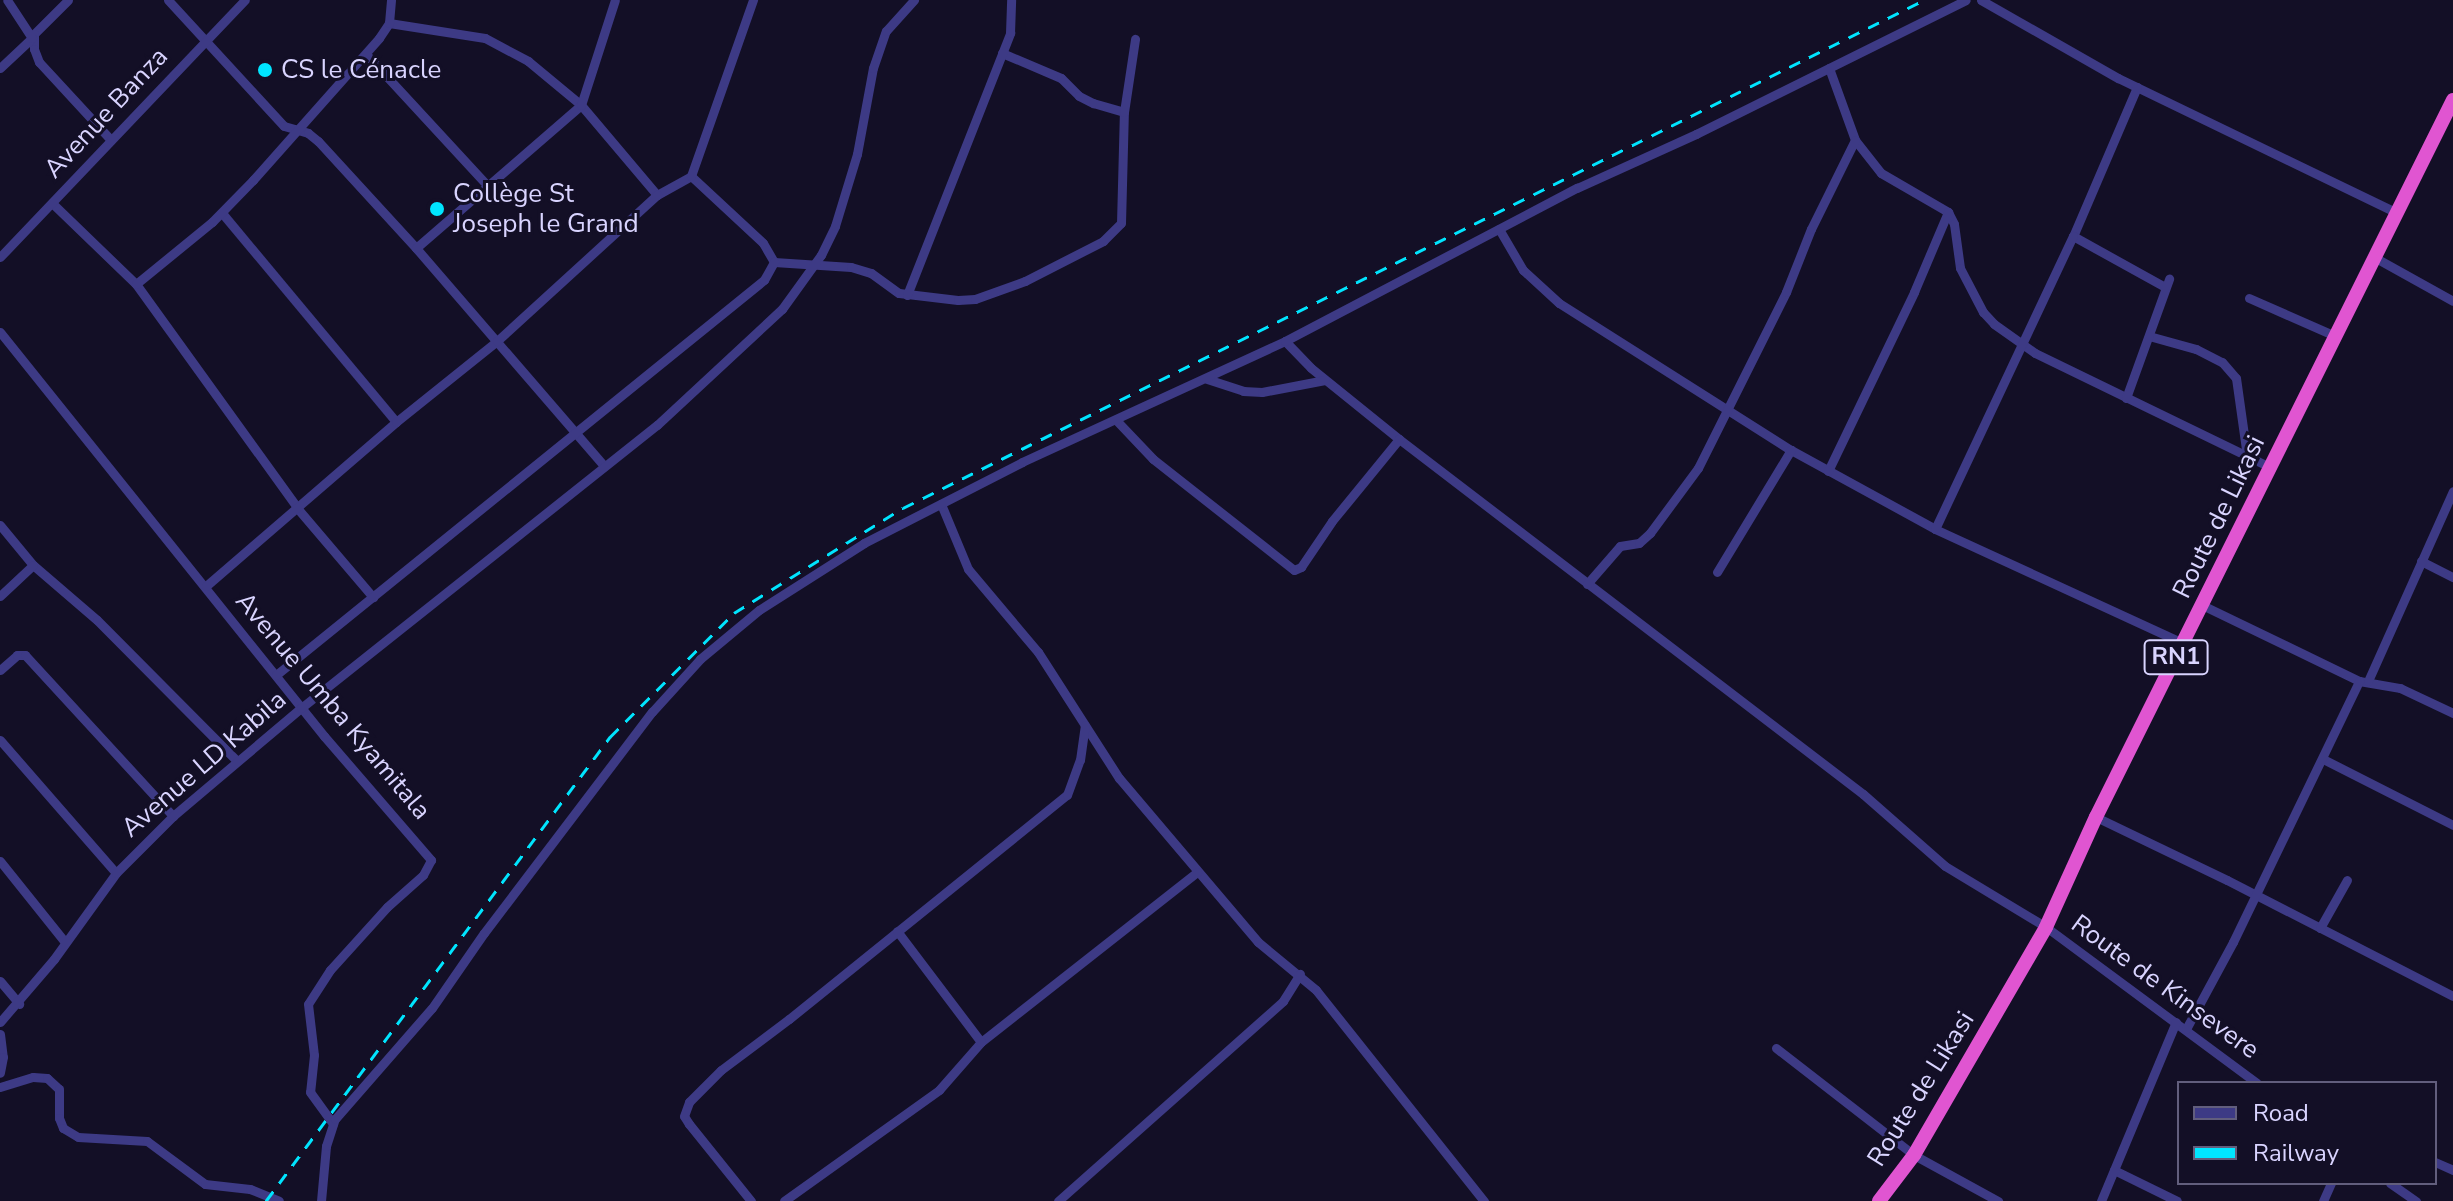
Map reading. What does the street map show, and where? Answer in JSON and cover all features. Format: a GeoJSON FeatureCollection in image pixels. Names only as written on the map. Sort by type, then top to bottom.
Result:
{"type":"FeatureCollection","features":[{"type":"Feature","properties":{"kind":"highway","name":"Route de Likasi"},"geometry":{"type":"LineString","coordinates":[[1879,1201],[1914,1155],[2046,927],[2096,817],[2453,100]]}},
{"type":"Feature","properties":{"kind":"street"},"geometry":{"type":"LineString","coordinates":[[7,0],[32,38],[39,62],[111,140]]}},
{"type":"Feature","properties":{"kind":"street"},"geometry":{"type":"LineString","coordinates":[[0,68],[68,0]]}},
{"type":"Feature","properties":{"kind":"street"},"geometry":{"type":"LineString","coordinates":[[168,0],[284,126],[308,133],[318,141],[416,248],[604,466]]}},
{"type":"Feature","properties":{"kind":"street","name":"Avenue Banza"},"geometry":{"type":"LineString","coordinates":[[0,257],[245,0]]}},
{"type":"Feature","properties":{"kind":"street"},"geometry":{"type":"LineString","coordinates":[[136,284],[222,213],[366,54],[389,23],[391,0]]}},
{"type":"Feature","properties":{"kind":"street"},"geometry":{"type":"LineString","coordinates":[[416,248],[581,105],[615,0]]}},
{"type":"Feature","properties":{"kind":"street"},"geometry":{"type":"LineString","coordinates":[[206,586],[396,422],[497,341],[657,195],[691,176],[753,0]]}},
{"type":"Feature","properties":{"kind":"street","name":"Avenue LD Kabila"},"geometry":{"type":"LineString","coordinates":[[0,1022],[19,1004],[116,873],[173,816],[236,760],[657,425],[782,309],[829,240],[841,211],[873,68],[886,31],[914,0]]}},
{"type":"Feature","properties":{"kind":"street"},"geometry":{"type":"LineString","coordinates":[[907,295],[1010,33],[1011,0]]}},
{"type":"Feature","properties":{"kind":"street"},"geometry":{"type":"LineString","coordinates":[[321,1201],[326,1146],[333,1124],[432,1008],[484,933],[632,736],[700,659],[802,581],[864,543],[1054,447],[1285,341],[1499,229],[1966,0]]}},
{"type":"Feature","properties":{"kind":"street"},"geometry":{"type":"LineString","coordinates":[[1981,0],[2137,87],[2397,213]]}},
{"type":"Feature","properties":{"kind":"street"},"geometry":{"type":"LineString","coordinates":[[389,23],[485,38],[528,61],[581,105],[657,195]]}},
{"type":"Feature","properties":{"kind":"street"},"geometry":{"type":"LineString","coordinates":[[691,176],[763,243],[774,262],[862,269],[907,295],[975,299],[1025,281],[1103,241],[1121,223],[1124,112],[1135,39]]}},
{"type":"Feature","properties":{"kind":"street"},"geometry":{"type":"LineString","coordinates":[[1002,53],[1061,78],[1079,96],[1093,103],[1124,112]]}},
{"type":"Feature","properties":{"kind":"street"},"geometry":{"type":"LineString","coordinates":[[366,54],[487,185]]}},
{"type":"Feature","properties":{"kind":"street"},"geometry":{"type":"LineString","coordinates":[[1829,68],[1855,140],[1888,179],[1948,212],[1954,224],[1960,268],[1972,294],[1994,324],[2021,344],[2270,467]]}},
{"type":"Feature","properties":{"kind":"street"},"geometry":{"type":"LineString","coordinates":[[1935,529],[2073,236],[2137,87]]}},
{"type":"Feature","properties":{"kind":"street"},"geometry":{"type":"LineString","coordinates":[[1587,584],[1620,546],[1639,543],[1650,533],[1698,468],[1855,140]]}},
{"type":"Feature","properties":{"kind":"street"},"geometry":{"type":"LineString","coordinates":[[52,203],[136,284],[298,509],[373,597]]}},
{"type":"Feature","properties":{"kind":"street"},"geometry":{"type":"LineString","coordinates":[[1828,471],[1914,292],[1948,212]]}},
{"type":"Feature","properties":{"kind":"street"},"geometry":{"type":"LineString","coordinates":[[222,213],[396,422]]}},
{"type":"Feature","properties":{"kind":"street"},"geometry":{"type":"LineString","coordinates":[[1499,229],[1523,270],[1559,303],[1664,366],[1791,450],[1935,529],[2183,643]]}},
{"type":"Feature","properties":{"kind":"street"},"geometry":{"type":"LineString","coordinates":[[2073,236],[2167,283],[2126,398]]}},
{"type":"Feature","properties":{"kind":"street"},"geometry":{"type":"LineString","coordinates":[[2374,257],[2453,301]]}},
{"type":"Feature","properties":{"kind":"street","name":"Avenue LD Kabila"},"geometry":{"type":"LineString","coordinates":[[276,675],[764,280],[774,262]]}},
{"type":"Feature","properties":{"kind":"street"},"geometry":{"type":"LineString","coordinates":[[2249,298],[2335,336]]}},
{"type":"Feature","properties":{"kind":"street","name":"Avenue Umba Kyamitala"},"geometry":{"type":"LineString","coordinates":[[0,332],[301,708],[431,860],[423,875],[387,907],[333,966],[308,1004],[314,1055],[310,1092],[333,1124]]}},
{"type":"Feature","properties":{"kind":"street"},"geometry":{"type":"LineString","coordinates":[[2149,336],[2196,349],[2222,362],[2236,378],[2247,456]]}},
{"type":"Feature","properties":{"kind":"street","name":"Route de Kinsevere"},"geometry":{"type":"LineString","coordinates":[[1285,341],[1325,380],[1399,439],[1863,794],[1945,866],[2046,927],[2254,1081]]}},
{"type":"Feature","properties":{"kind":"street"},"geometry":{"type":"LineString","coordinates":[[1207,379],[1243,391],[1262,392],[1325,380]]}},
{"type":"Feature","properties":{"kind":"street"},"geometry":{"type":"LineString","coordinates":[[1116,420],[1153,459],[1294,570],[1301,567],[1340,510],[1399,439]]}},
{"type":"Feature","properties":{"kind":"street"},"geometry":{"type":"LineString","coordinates":[[1717,572],[1791,450]]}},
{"type":"Feature","properties":{"kind":"street"},"geometry":{"type":"LineString","coordinates":[[2186,1029],[2363,681],[2453,491]]}},
{"type":"Feature","properties":{"kind":"street"},"geometry":{"type":"LineString","coordinates":[[941,504],[968,569],[1015,621],[1119,778],[1258,942],[1300,974],[1333,1010],[1484,1201]]}},
{"type":"Feature","properties":{"kind":"street"},"geometry":{"type":"LineString","coordinates":[[0,525],[33,565],[97,620],[236,760]]}},
{"type":"Feature","properties":{"kind":"street"},"geometry":{"type":"LineString","coordinates":[[2421,561],[2453,577]]}},
{"type":"Feature","properties":{"kind":"street"},"geometry":{"type":"LineString","coordinates":[[0,596],[33,565]]}},
{"type":"Feature","properties":{"kind":"street"},"geometry":{"type":"LineString","coordinates":[[2202,605],[2363,681],[2400,688],[2453,713]]}},
{"type":"Feature","properties":{"kind":"street"},"geometry":{"type":"LineString","coordinates":[[0,670],[17,655],[25,655],[173,816]]}},
{"type":"Feature","properties":{"kind":"street"},"geometry":{"type":"LineString","coordinates":[[751,1201],[689,1124],[685,1109],[721,1070],[1067,795],[1080,760],[1085,725]]}},
{"type":"Feature","properties":{"kind":"street"},"geometry":{"type":"LineString","coordinates":[[0,740],[116,873]]}},
{"type":"Feature","properties":{"kind":"street"},"geometry":{"type":"LineString","coordinates":[[2323,759],[2453,825]]}},
{"type":"Feature","properties":{"kind":"street"},"geometry":{"type":"LineString","coordinates":[[2096,817],[2453,996]]}},
{"type":"Feature","properties":{"kind":"street"},"geometry":{"type":"LineString","coordinates":[[0,861],[65,942]]}},
{"type":"Feature","properties":{"kind":"street"},"geometry":{"type":"LineString","coordinates":[[784,1201],[939,1090],[981,1042],[1197,872]]}},
{"type":"Feature","properties":{"kind":"street"},"geometry":{"type":"LineString","coordinates":[[2320,928],[2347,880]]}},
{"type":"Feature","properties":{"kind":"street"},"geometry":{"type":"LineString","coordinates":[[897,931],[981,1042]]}},
{"type":"Feature","properties":{"kind":"street"},"geometry":{"type":"LineString","coordinates":[[1058,1201],[1283,1001],[1300,974]]}},
{"type":"Feature","properties":{"kind":"street"},"geometry":{"type":"LineString","coordinates":[[0,981],[19,1004]]}},
{"type":"Feature","properties":{"kind":"street"},"geometry":{"type":"LineString","coordinates":[[2101,1201],[2176,1022]]}},
{"type":"Feature","properties":{"kind":"street"},"geometry":{"type":"LineString","coordinates":[[0,1034],[3,1057],[0,1073]]}},
{"type":"Feature","properties":{"kind":"street"},"geometry":{"type":"LineString","coordinates":[[1776,1048],[1914,1155],[1998,1201]]}},
{"type":"Feature","properties":{"kind":"street"},"geometry":{"type":"LineString","coordinates":[[0,1087],[33,1077],[47,1078],[59,1089],[59,1118],[68,1132],[89,1139],[147,1141],[205,1184],[250,1189],[279,1201]]}},
{"type":"Feature","properties":{"kind":"street"},"geometry":{"type":"LineString","coordinates":[[2114,1170],[2177,1201]]}},
{"type":"Feature","properties":{"kind":"street"},"geometry":{"type":"LineString","coordinates":[[2393,1185],[2416,1201]]}},
{"type":"Feature","properties":{"kind":"railway"},"geometry":{"type":"LineString","coordinates":[[266,1201],[610,737],[734,613],[903,508],[1924,0]]}},
{"type":"Feature","properties":{"kind":"place","name":"CS le Cénacle"},"geometry":{"type":"Point","coordinates":[265,70]}},
{"type":"Feature","properties":{"kind":"place","name":"Collège St Joseph le Grand"},"geometry":{"type":"Point","coordinates":[437,209]}}]}
